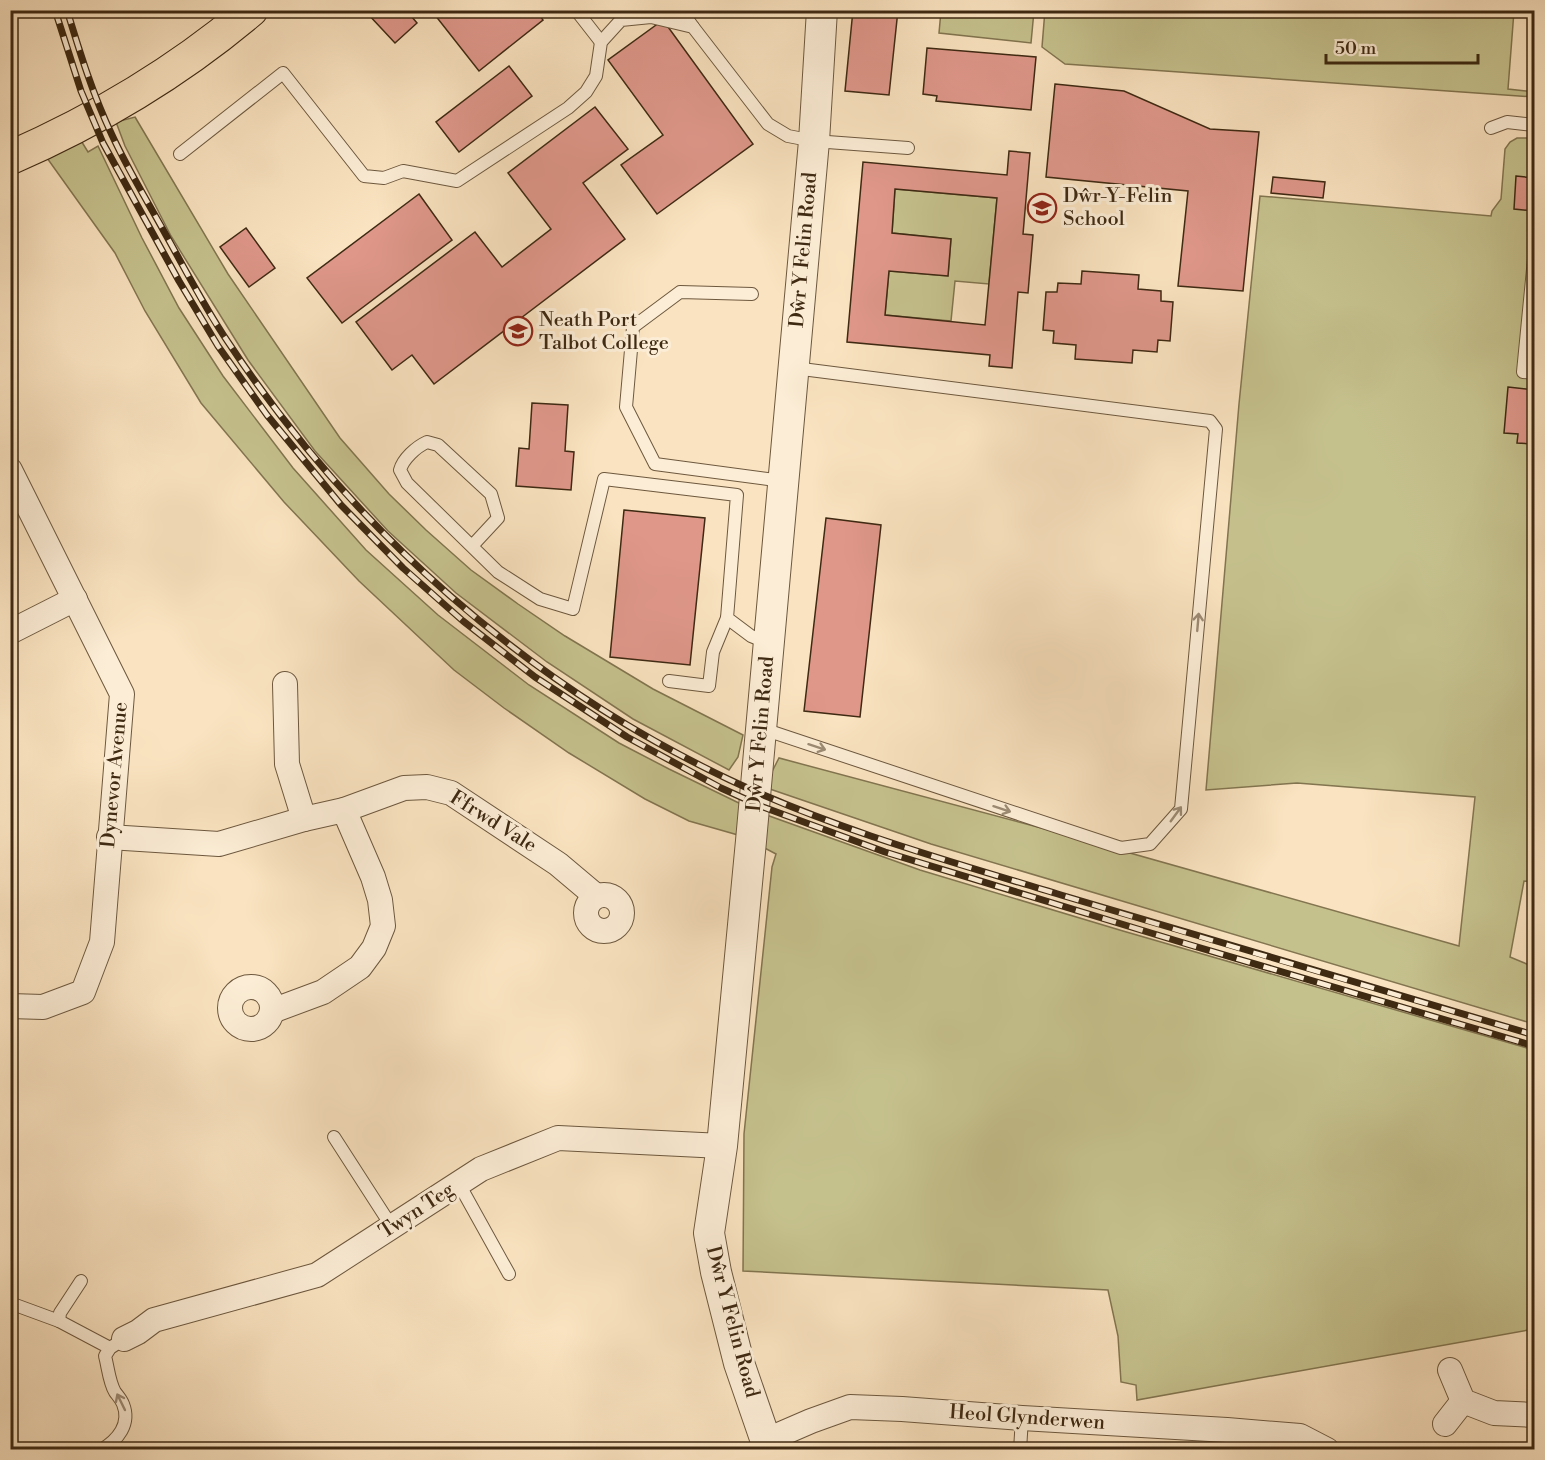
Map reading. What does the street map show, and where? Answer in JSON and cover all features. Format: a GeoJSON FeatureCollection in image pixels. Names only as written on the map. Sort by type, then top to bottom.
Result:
{"type":"FeatureCollection","features":[{"type":"Feature","properties":{"kind":"main road"},"geometry":{"type":"LineString","coordinates":[[10,158],[86,122],[142,91],[222,35],[251,10]]}},
{"type":"Feature","properties":{"kind":"street","name":"Dŵr Y Felin Road"},"geometry":{"type":"LineString","coordinates":[[768,1446],[739,1363],[716,1272],[709,1233],[722,1146],[784,482],[814,141],[822,10]]}},
{"type":"Feature","properties":{"kind":"street","name":"Dynevor Avenue"},"geometry":{"type":"LineString","coordinates":[[10,470],[122,694],[102,942],[83,992],[43,1006],[10,1006]]}},
{"type":"Feature","properties":{"kind":"street"},"geometry":{"type":"LineString","coordinates":[[10,632],[75,599]]}},
{"type":"Feature","properties":{"kind":"street"},"geometry":{"type":"LineString","coordinates":[[285,684],[286,764],[304,819]]}},
{"type":"Feature","properties":{"kind":"street","name":"Ffrwd Vale"},"geometry":{"type":"LineString","coordinates":[[109,837],[219,844],[304,819],[344,810],[404,788],[427,787],[451,793],[558,864],[596,896]]}},
{"type":"Feature","properties":{"kind":"street"},"geometry":{"type":"LineString","coordinates":[[272,1011],[323,992],[360,967],[374,948],[383,926],[380,900],[373,877],[344,810]]}},
{"type":"Feature","properties":{"kind":"street","name":"Twyn Teg"},"geometry":{"type":"LineString","coordinates":[[117,1343],[154,1320],[317,1275],[481,1169],[558,1138],[722,1146]]}},
{"type":"Feature","properties":{"kind":"street"},"geometry":{"type":"LineString","coordinates":[[1450,1370],[1463,1401],[1494,1413],[1534,1415]]}},
{"type":"Feature","properties":{"kind":"street"},"geometry":{"type":"LineString","coordinates":[[1445,1424],[1463,1401]]}},
{"type":"Feature","properties":{"kind":"street","name":"Heol Glynderwen"},"geometry":{"type":"LineString","coordinates":[[768,1446],[774,1437],[811,1420],[850,1407],[1022,1418],[1226,1440],[1300,1436],[1327,1449]]}},
{"type":"Feature","properties":{"kind":"lane"},"geometry":{"type":"LineString","coordinates":[[576,10],[601,42]]}},
{"type":"Feature","properties":{"kind":"lane"},"geometry":{"type":"LineString","coordinates":[[681,10],[768,124],[788,136],[814,141],[908,148]]}},
{"type":"Feature","properties":{"kind":"lane"},"geometry":{"type":"LineString","coordinates":[[180,154],[283,73],[364,176],[384,178],[404,171],[457,181],[568,108],[586,92],[596,76],[601,42],[621,20],[651,17],[693,27]]}},
{"type":"Feature","properties":{"kind":"lane"},"geometry":{"type":"LineString","coordinates":[[1491,128],[1507,122],[1534,125]]}},
{"type":"Feature","properties":{"kind":"lane"},"geometry":{"type":"LineString","coordinates":[[1534,259],[1523,372],[1534,373]]}},
{"type":"Feature","properties":{"kind":"lane"},"geometry":{"type":"LineString","coordinates":[[752,294],[680,292],[633,327],[626,407],[655,464],[784,482]]}},
{"type":"Feature","properties":{"kind":"lane"},"geometry":{"type":"LineString","coordinates":[[761,728],[1121,848],[1150,844],[1181,810],[1216,429],[1210,421],[794,368]]}},
{"type":"Feature","properties":{"kind":"lane"},"geometry":{"type":"LineString","coordinates":[[472,546],[498,518],[490,494],[438,445],[427,442],[402,464],[400,470],[407,483],[498,572],[540,599],[573,609],[603,479],[737,495],[727,618],[714,652],[709,686],[669,681]]}},
{"type":"Feature","properties":{"kind":"lane"},"geometry":{"type":"LineString","coordinates":[[727,618],[751,636],[769,643]]}},
{"type":"Feature","properties":{"kind":"lane"},"geometry":{"type":"LineString","coordinates":[[334,1137],[392,1227]]}},
{"type":"Feature","properties":{"kind":"lane"},"geometry":{"type":"LineString","coordinates":[[459,1184],[508,1274]]}},
{"type":"Feature","properties":{"kind":"lane"},"geometry":{"type":"LineString","coordinates":[[59,1321],[60,1313],[81,1281]]}},
{"type":"Feature","properties":{"kind":"lane"},"geometry":{"type":"LineString","coordinates":[[10,1303],[117,1343],[105,1356],[115,1391],[126,1412],[120,1435],[101,1449]]}},
{"type":"Feature","properties":{"kind":"lane"},"geometry":{"type":"LineString","coordinates":[[1020,1449],[1022,1418]]}},
{"type":"Feature","properties":{"kind":"lane"},"geometry":{"type":"LineString","coordinates":[[10,1444],[19,1449]]}},
{"type":"Feature","properties":{"kind":"shaded area"},"geometry":{"type":"Polygon","coordinates":[[[1045,10],[1514,11],[1508,89],[1534,92],[1534,97],[1065,64],[1042,47],[1045,10]]]}},
{"type":"Feature","properties":{"kind":"shaded area"},"geometry":{"type":"Polygon","coordinates":[[[941,11],[1034,11],[1031,43],[939,33],[941,11]]]}},
{"type":"Feature","properties":{"kind":"shaded area"},"geometry":{"type":"Polygon","coordinates":[[[135,117],[228,274],[340,438],[389,494],[471,570],[565,636],[653,689],[743,735],[738,757],[729,770],[633,719],[547,662],[456,593],[388,531],[315,451],[248,360],[171,236],[125,146],[116,122],[135,117]]]}},
{"type":"Feature","properties":{"kind":"shaded area"},"geometry":{"type":"Polygon","coordinates":[[[1517,138],[1534,138],[1534,882],[1524,881],[1510,957],[1534,967],[1534,1024],[931,844],[764,787],[779,758],[1045,829],[1459,946],[1475,797],[1297,783],[1206,790],[1239,404],[1260,196],[1491,216],[1501,199],[1505,149],[1517,138]]]}},
{"type":"Feature","properties":{"kind":"shaded area"},"geometry":{"type":"Polygon","coordinates":[[[80,139],[88,152],[98,146],[179,308],[223,376],[293,468],[366,550],[438,615],[529,685],[619,743],[743,805],[738,835],[689,821],[645,799],[569,753],[504,708],[454,670],[359,581],[284,502],[201,403],[145,311],[115,253],[47,158],[80,139]]]}},
{"type":"Feature","properties":{"kind":"shaded area"},"geometry":{"type":"Polygon","coordinates":[[[895,189],[997,198],[989,284],[955,281],[951,321],[885,315],[889,271],[948,276],[951,239],[892,233],[895,189]]]}},
{"type":"Feature","properties":{"kind":"shaded area"},"geometry":{"type":"Polygon","coordinates":[[[761,813],[920,870],[1534,1050],[1534,1329],[1137,1400],[1136,1385],[1121,1382],[1118,1336],[1108,1290],[743,1271],[744,1134],[772,867],[776,854],[755,843],[761,813]]]}},
{"type":"Feature","properties":{"kind":"building"},"geometry":{"type":"Polygon","coordinates":[[[370,10],[406,10],[417,23],[395,43],[367,13],[370,10]]]}},
{"type":"Feature","properties":{"kind":"building"},"geometry":{"type":"Polygon","coordinates":[[[431,10],[536,10],[543,20],[479,71],[431,10]]]}},
{"type":"Feature","properties":{"kind":"building"},"geometry":{"type":"Polygon","coordinates":[[[853,10],[898,10],[889,95],[845,91],[853,10]]]}},
{"type":"Feature","properties":{"kind":"building"},"geometry":{"type":"Polygon","coordinates":[[[663,20],[753,144],[657,214],[621,165],[663,135],[608,60],[663,20]]]}},
{"type":"Feature","properties":{"kind":"building"},"geometry":{"type":"Polygon","coordinates":[[[927,48],[1036,57],[1031,110],[936,101],[937,96],[923,94],[927,48]]]}},
{"type":"Feature","properties":{"kind":"building"},"geometry":{"type":"Polygon","coordinates":[[[509,66],[532,96],[459,152],[436,122],[509,66]]]}},
{"type":"Feature","properties":{"kind":"building"},"geometry":{"type":"Polygon","coordinates":[[[1055,84],[1124,91],[1210,129],[1259,132],[1243,291],[1178,286],[1188,191],[1046,177],[1055,84]]]}},
{"type":"Feature","properties":{"kind":"building"},"geometry":{"type":"Polygon","coordinates":[[[595,107],[628,149],[583,183],[625,239],[434,384],[412,355],[392,370],[356,322],[475,232],[502,267],[551,229],[508,173],[595,107]]]}},
{"type":"Feature","properties":{"kind":"building"},"geometry":{"type":"Polygon","coordinates":[[[1009,151],[1030,153],[1023,234],[1033,235],[1028,293],[1018,292],[1012,368],[989,366],[990,355],[847,342],[863,162],[1007,175],[1009,151]],[[895,189],[892,233],[951,239],[948,276],[889,271],[885,315],[985,325],[997,198],[895,189]]]}},
{"type":"Feature","properties":{"kind":"building"},"geometry":{"type":"Polygon","coordinates":[[[1516,176],[1534,178],[1534,211],[1514,209],[1516,176]]]}},
{"type":"Feature","properties":{"kind":"building"},"geometry":{"type":"Polygon","coordinates":[[[1273,177],[1325,182],[1323,198],[1271,193],[1273,177]]]}},
{"type":"Feature","properties":{"kind":"building"},"geometry":{"type":"Polygon","coordinates":[[[419,194],[452,240],[342,323],[307,278],[419,194]]]}},
{"type":"Feature","properties":{"kind":"building"},"geometry":{"type":"Polygon","coordinates":[[[246,228],[275,268],[249,287],[220,247],[246,228]]]}},
{"type":"Feature","properties":{"kind":"building"},"geometry":{"type":"Polygon","coordinates":[[[1082,271],[1139,275],[1138,289],[1161,291],[1161,301],[1173,302],[1170,341],[1158,340],[1157,352],[1133,350],[1132,363],[1075,359],[1076,345],[1053,343],[1054,331],[1043,330],[1046,292],[1057,292],[1058,283],[1081,284],[1082,271]]]}},
{"type":"Feature","properties":{"kind":"building"},"geometry":{"type":"Polygon","coordinates":[[[1508,387],[1534,390],[1534,444],[1517,443],[1518,434],[1504,433],[1508,387]]]}},
{"type":"Feature","properties":{"kind":"building"},"geometry":{"type":"Polygon","coordinates":[[[532,403],[568,405],[565,451],[574,452],[571,490],[516,486],[519,448],[529,449],[532,403]]]}},
{"type":"Feature","properties":{"kind":"building"},"geometry":{"type":"Polygon","coordinates":[[[624,510],[705,518],[690,665],[610,657],[624,510]]]}},
{"type":"Feature","properties":{"kind":"building"},"geometry":{"type":"Polygon","coordinates":[[[826,518],[881,525],[860,717],[804,711],[826,518]]]}},
{"type":"Feature","properties":{"kind":"railway"},"geometry":{"type":"LineString","coordinates":[[55,10],[81,91],[103,143],[179,281],[218,346],[267,415],[341,505],[403,568],[463,621],[535,677],[627,737],[721,788],[763,807],[885,852],[1534,1046]]}},
{"type":"Feature","properties":{"kind":"railway"},"geometry":{"type":"LineString","coordinates":[[67,10],[93,89],[125,161],[211,316],[277,411],[330,476],[388,537],[449,595],[515,649],[583,697],[655,741],[730,780],[852,829],[935,857],[1120,913],[1534,1035]]}},
{"type":"Feature","properties":{"kind":"place","name":"Dŵr-Y-Felin School"},"geometry":{"type":"Point","coordinates":[1042,208]}},
{"type":"Feature","properties":{"kind":"place","name":"Neath Port Talbot College"},"geometry":{"type":"Point","coordinates":[518,331]}}]}
